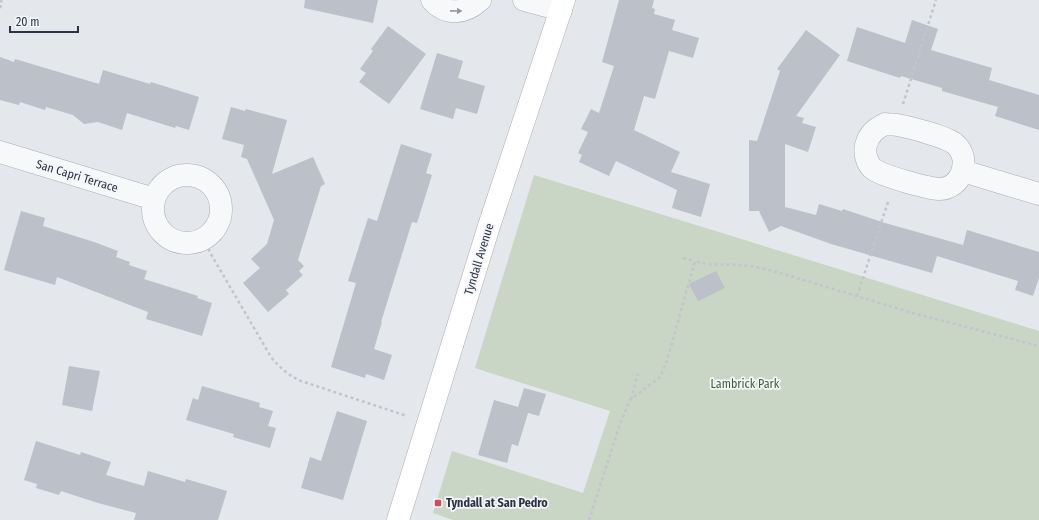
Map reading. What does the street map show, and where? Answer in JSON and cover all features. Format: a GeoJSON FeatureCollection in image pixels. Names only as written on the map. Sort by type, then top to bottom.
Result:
{"type":"FeatureCollection","features":[{"type":"Feature","properties":{"kind":"street"},"geometry":{"type":"LineString","coordinates":[[432,0],[441,8],[452,12],[463,11],[473,7],[480,0]]}},
{"type":"Feature","properties":{"kind":"street"},"geometry":{"type":"LineString","coordinates":[[524,0],[562,5]]}},
{"type":"Feature","properties":{"kind":"street","name":"Tyndall Avenue"},"geometry":{"type":"LineString","coordinates":[[398,520],[489,226],[562,5]]}},
{"type":"Feature","properties":{"kind":"street"},"geometry":{"type":"LineString","coordinates":[[885,124],[896,125],[946,139],[955,144],[961,152],[964,162],[963,171],[958,180],[950,186],[941,189],[932,188],[882,173],[872,168],[866,159],[865,148],[868,137],[875,129],[885,124]]}},
{"type":"Feature","properties":{"kind":"street","name":"San Capri Terrace"},"geometry":{"type":"LineString","coordinates":[[0,152],[154,200]]}},
{"type":"Feature","properties":{"kind":"street"},"geometry":{"type":"LineString","coordinates":[[963,171],[1039,194]]}},
{"type":"Feature","properties":{"kind":"street"},"geometry":{"type":"LineString","coordinates":[[176,176],[198,176],[208,182],[218,195],[221,211],[218,222],[212,232],[203,238],[192,242],[181,242],[170,238],[155,222],[153,211],[154,200],[158,189],[176,176]]}},
{"type":"Feature","properties":{"kind":"path"},"geometry":{"type":"LineString","coordinates":[[0,8],[2,3],[1,0]]}},
{"type":"Feature","properties":{"kind":"path"},"geometry":{"type":"LineString","coordinates":[[896,125],[936,0]]}},
{"type":"Feature","properties":{"kind":"path"},"geometry":{"type":"LineString","coordinates":[[857,296],[896,178]]}},
{"type":"Feature","properties":{"kind":"path"},"geometry":{"type":"LineString","coordinates":[[203,238],[271,358],[278,366],[289,375],[301,381],[428,423]]}},
{"type":"Feature","properties":{"kind":"path"},"geometry":{"type":"LineString","coordinates":[[683,258],[712,265],[758,267],[913,313],[1039,346]]}},
{"type":"Feature","properties":{"kind":"path"},"geometry":{"type":"LineString","coordinates":[[630,400],[660,377],[666,364],[696,261]]}},
{"type":"Feature","properties":{"kind":"path"},"geometry":{"type":"LineString","coordinates":[[589,520],[638,374]]}},
{"type":"Feature","properties":{"kind":"green space","name":"Lambrick Park"},"geometry":{"type":"Polygon","coordinates":[[[534,175],[1039,331],[1039,520],[453,520],[433,513],[452,451],[583,493],[610,411],[475,368],[534,175]]]}},
{"type":"Feature","properties":{"kind":"building"},"geometry":{"type":"Polygon","coordinates":[[[305,0],[378,0],[373,23],[304,8],[305,0]]]}},
{"type":"Feature","properties":{"kind":"building"},"geometry":{"type":"Polygon","coordinates":[[[619,0],[654,0],[652,8],[655,9],[654,14],[675,20],[672,30],[699,38],[693,58],[669,51],[655,99],[644,96],[634,130],[680,152],[671,172],[710,184],[701,217],[672,208],[677,190],[616,161],[609,176],[579,162],[582,155],[578,153],[588,132],[581,129],[591,109],[599,113],[614,66],[602,62],[619,0]]]}},
{"type":"Feature","properties":{"kind":"building"},"geometry":{"type":"Polygon","coordinates":[[[912,20],[938,29],[931,50],[992,68],[989,80],[1039,95],[1039,130],[995,116],[998,107],[942,91],[942,88],[901,76],[900,78],[847,61],[857,27],[905,43],[912,20]]]}},
{"type":"Feature","properties":{"kind":"building"},"geometry":{"type":"Polygon","coordinates":[[[388,26],[426,54],[389,104],[359,82],[366,73],[360,69],[373,51],[371,49],[388,26]]]}},
{"type":"Feature","properties":{"kind":"building"},"geometry":{"type":"Polygon","coordinates":[[[806,30],[840,55],[796,116],[804,118],[802,123],[816,127],[808,152],[785,144],[785,207],[816,215],[819,204],[842,211],[843,209],[885,223],[963,245],[967,230],[1039,252],[1039,278],[1033,296],[1015,290],[1018,281],[937,256],[932,273],[831,244],[781,226],[769,232],[759,211],[749,211],[749,140],[757,141],[780,71],[777,69],[806,30]]]}},
{"type":"Feature","properties":{"kind":"building"},"geometry":{"type":"Polygon","coordinates":[[[437,53],[463,61],[458,78],[485,86],[477,114],[456,108],[453,119],[420,109],[437,53]]]}},
{"type":"Feature","properties":{"kind":"building"},"geometry":{"type":"Polygon","coordinates":[[[0,57],[14,62],[15,59],[99,84],[103,70],[150,84],[151,82],[199,97],[189,130],[176,126],[175,128],[127,113],[122,130],[98,122],[84,124],[73,115],[46,107],[45,110],[20,102],[19,105],[0,100],[0,57]]]}},
{"type":"Feature","properties":{"kind":"building"},"geometry":{"type":"Polygon","coordinates":[[[231,107],[245,111],[246,109],[287,120],[272,174],[313,157],[325,184],[321,186],[298,260],[304,266],[299,271],[303,275],[286,290],[289,294],[268,312],[243,283],[260,268],[251,259],[267,244],[274,220],[247,159],[241,157],[244,145],[222,139],[231,107]]]}},
{"type":"Feature","properties":{"kind":"building"},"geometry":{"type":"Polygon","coordinates":[[[401,144],[432,154],[426,173],[432,175],[417,223],[412,222],[374,349],[392,355],[384,380],[366,374],[365,378],[331,367],[356,283],[348,281],[368,218],[377,221],[401,144]]]}},
{"type":"Feature","properties":{"kind":"building"},"geometry":{"type":"Polygon","coordinates":[[[21,211],[45,218],[43,226],[118,251],[116,257],[130,262],[129,265],[147,271],[144,279],[198,296],[197,298],[212,303],[202,336],[146,319],[148,312],[57,277],[55,285],[4,270],[21,211]]]}},
{"type":"Feature","properties":{"kind":"building"},"geometry":{"type":"Polygon","coordinates":[[[716,271],[725,288],[698,301],[689,284],[716,271]]]}},
{"type":"Feature","properties":{"kind":"building"},"geometry":{"type":"Polygon","coordinates":[[[69,366],[100,371],[92,411],[62,405],[69,366]]]}},
{"type":"Feature","properties":{"kind":"building"},"geometry":{"type":"Polygon","coordinates":[[[202,386],[260,403],[259,407],[273,411],[268,426],[276,428],[270,448],[233,437],[234,434],[186,420],[193,398],[198,400],[202,386]]]}},
{"type":"Feature","properties":{"kind":"building"},"geometry":{"type":"Polygon","coordinates":[[[524,388],[546,394],[539,416],[528,413],[518,446],[512,444],[507,463],[478,455],[494,400],[518,407],[524,388]]]}},
{"type":"Feature","properties":{"kind":"building"},"geometry":{"type":"Polygon","coordinates":[[[337,411],[367,421],[343,500],[301,488],[310,457],[321,461],[337,411]]]}},
{"type":"Feature","properties":{"kind":"building"},"geometry":{"type":"Polygon","coordinates":[[[36,441],[80,455],[81,452],[111,462],[106,475],[144,486],[148,471],[185,482],[186,479],[227,491],[218,520],[134,520],[136,513],[61,491],[59,495],[36,488],[37,484],[24,480],[36,441]]]}},
{"type":"Feature","properties":{"kind":"place","name":"Tyndall at San Pedro"},"geometry":{"type":"Point","coordinates":[438,503]}}]}
